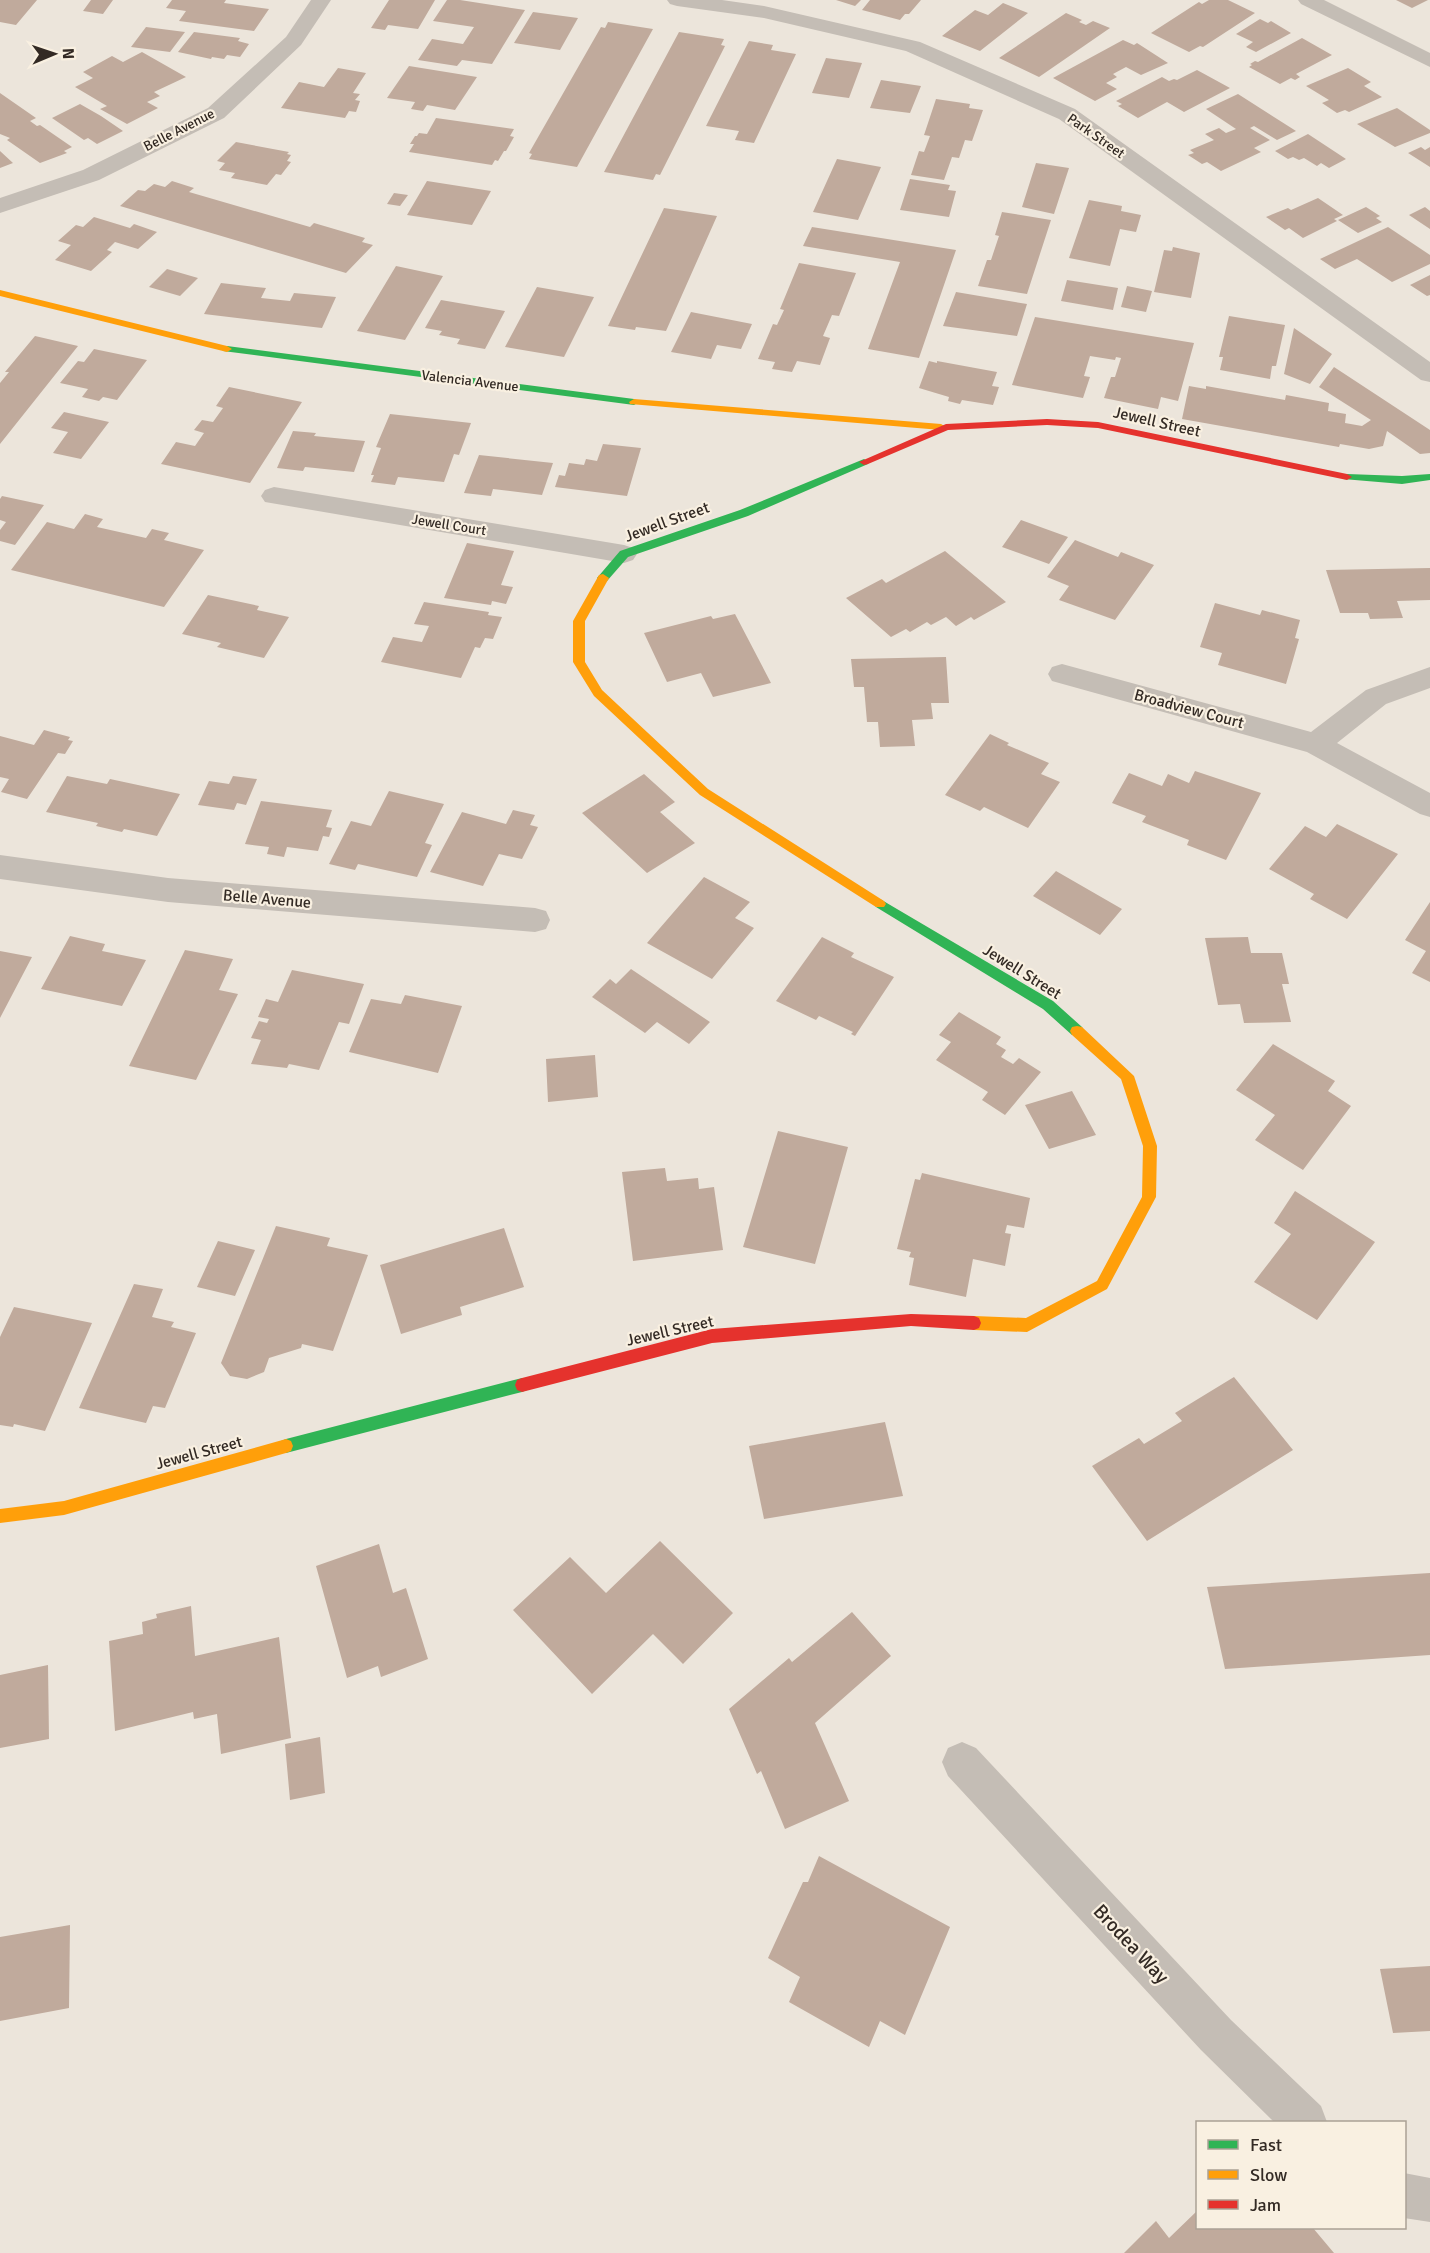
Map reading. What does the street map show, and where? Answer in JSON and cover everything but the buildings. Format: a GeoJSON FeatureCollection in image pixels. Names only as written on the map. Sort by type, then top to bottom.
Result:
{"type":"FeatureCollection","features":[{"type":"Feature","properties":{"kind":"street","name":"Belle Avenue"},"geometry":{"type":"LineString","coordinates":[[0,206],[91,175],[216,112],[294,41],[321,0]]}},
{"type":"Feature","properties":{"kind":"street","name":"Park Street"},"geometry":{"type":"LineString","coordinates":[[676,0],[764,12],[912,46],[1067,114],[1430,374]]}},
{"type":"Feature","properties":{"kind":"street"},"geometry":{"type":"LineString","coordinates":[[1308,0],[1430,61]]}},
{"type":"Feature","properties":{"kind":"street","name":"Valencia Avenue"},"geometry":{"type":"LineString","coordinates":[[0,293],[230,350],[640,403],[946,427]]}},
{"type":"Feature","properties":{"kind":"street","name":"Jewell Street"},"geometry":{"type":"LineString","coordinates":[[0,1516],[64,1508],[305,1441],[712,1336],[910,1320],[1027,1324],[1102,1285],[1149,1197],[1150,1146],[1127,1076],[1048,1005],[862,893],[704,792],[598,693],[579,662],[579,621],[600,581],[624,554],[744,513],[946,427],[1047,422],[1098,425],[1336,476],[1402,480],[1430,477]]}},
{"type":"Feature","properties":{"kind":"street","name":"Jewell Court"},"geometry":{"type":"LineString","coordinates":[[274,496],[624,554]]}},
{"type":"Feature","properties":{"kind":"street","name":"Broadview Court"},"geometry":{"type":"LineString","coordinates":[[1062,674],[1316,744],[1430,806]]}},
{"type":"Feature","properties":{"kind":"street"},"geometry":{"type":"LineString","coordinates":[[1316,744],[1376,697],[1430,677]]}},
{"type":"Feature","properties":{"kind":"street","name":"Belle Avenue"},"geometry":{"type":"LineString","coordinates":[[0,867],[168,890],[536,920]]}},
{"type":"Feature","properties":{"kind":"street","name":"Brodea Way"},"geometry":{"type":"LineString","coordinates":[[962,1762],[1216,2035],[1304,2121]]}},
{"type":"Feature","properties":{"kind":"street"},"geometry":{"type":"LineString","coordinates":[[1406,2195],[1430,2200]]}},
{"type":"Feature","properties":{"kind":"traffic: fast"},"geometry":{"type":"LineString","coordinates":[[227,349],[634,402]]}},
{"type":"Feature","properties":{"kind":"traffic: fast"},"geometry":{"type":"LineString","coordinates":[[603,578],[624,554],[744,513],[864,462]]}},
{"type":"Feature","properties":{"kind":"traffic: fast"},"geometry":{"type":"LineString","coordinates":[[1347,477],[1402,480],[1430,477]]}},
{"type":"Feature","properties":{"kind":"traffic: fast"},"geometry":{"type":"LineString","coordinates":[[880,904],[1048,1005],[1077,1031]]}},
{"type":"Feature","properties":{"kind":"traffic: fast"},"geometry":{"type":"LineString","coordinates":[[286,1446],[522,1385]]}},
{"type":"Feature","properties":{"kind":"traffic: slow"},"geometry":{"type":"LineString","coordinates":[[0,293],[227,349]]}},
{"type":"Feature","properties":{"kind":"traffic: slow"},"geometry":{"type":"LineString","coordinates":[[634,402],[941,427]]}},
{"type":"Feature","properties":{"kind":"traffic: slow"},"geometry":{"type":"LineString","coordinates":[[603,578],[579,621],[579,662],[598,693],[704,792],[880,904]]}},
{"type":"Feature","properties":{"kind":"traffic: slow"},"geometry":{"type":"LineString","coordinates":[[974,1323],[1027,1325],[1102,1285],[1149,1197],[1150,1146],[1127,1076],[1077,1031]]}},
{"type":"Feature","properties":{"kind":"traffic: slow"},"geometry":{"type":"LineString","coordinates":[[0,1516],[64,1508],[286,1446]]}},
{"type":"Feature","properties":{"kind":"traffic: jam"},"geometry":{"type":"LineString","coordinates":[[864,462],[946,427],[1047,422],[1098,425],[1347,477]]}},
{"type":"Feature","properties":{"kind":"traffic: jam"},"geometry":{"type":"LineString","coordinates":[[522,1385],[712,1336],[911,1320],[974,1323]]}}]}
